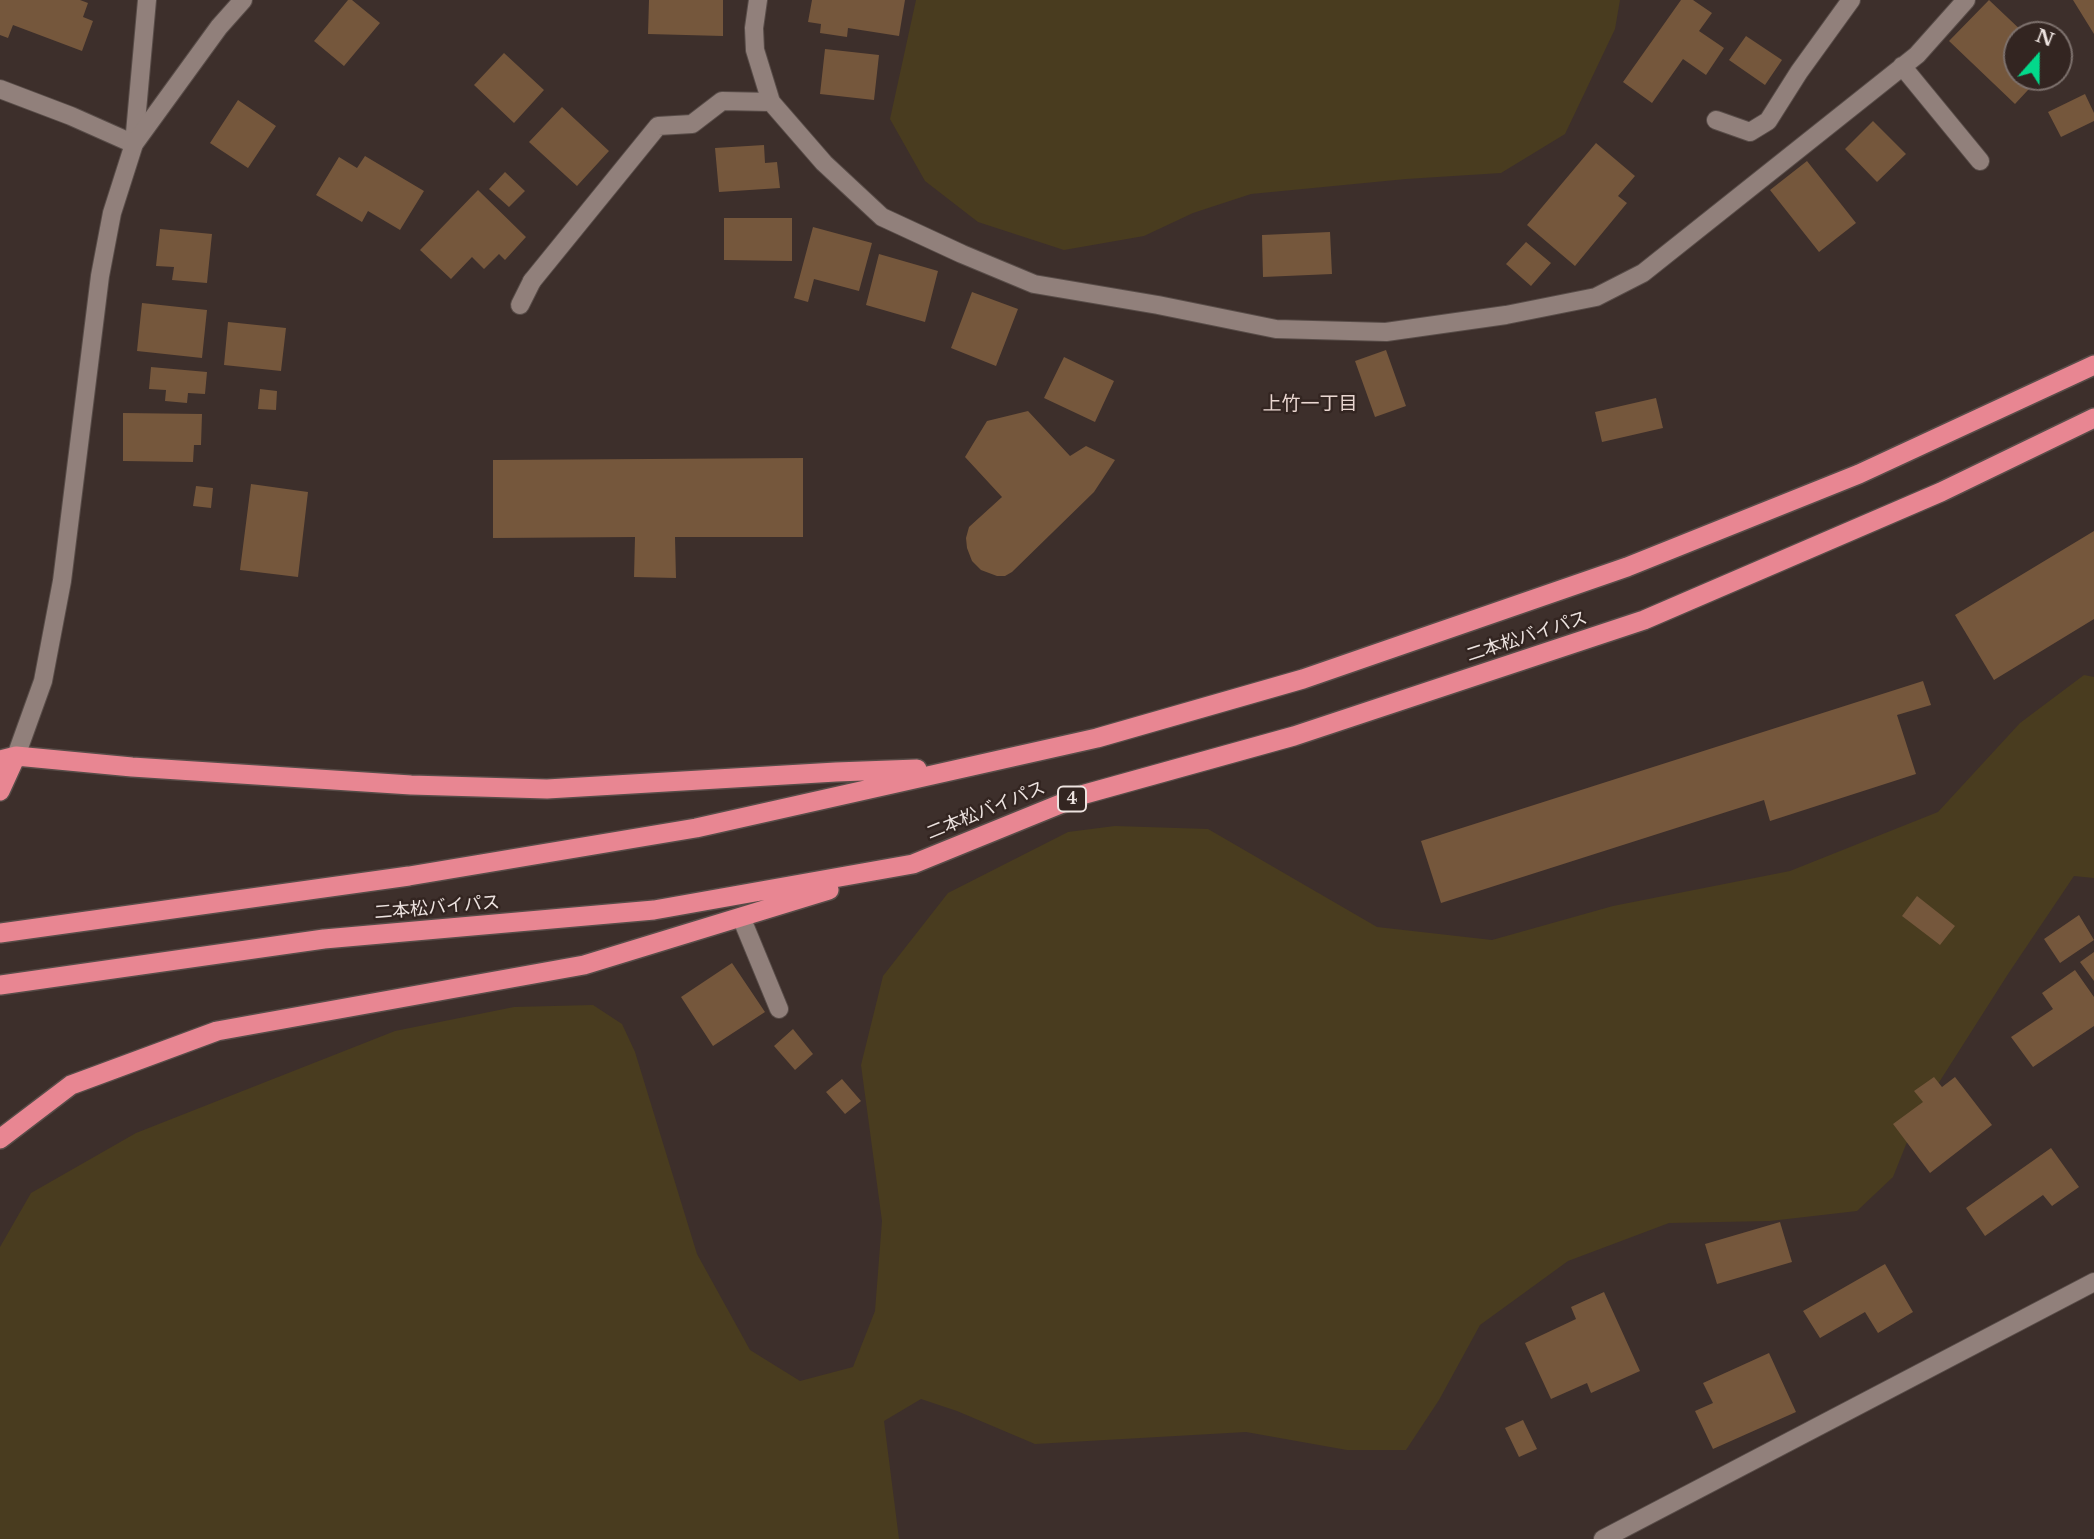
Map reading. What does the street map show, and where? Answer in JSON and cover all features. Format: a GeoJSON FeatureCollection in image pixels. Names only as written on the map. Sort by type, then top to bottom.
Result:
{"type":"FeatureCollection","features":[{"type":"Feature","properties":{"kind":"highway","name":"二本松バイパス"},"geometry":{"type":"LineString","coordinates":[[0,933],[409,876],[696,828],[1097,738],[1303,679],[1627,567],[1859,474],[2094,365]]}},
{"type":"Feature","properties":{"kind":"highway","name":"二本松バイパス"},"geometry":{"type":"LineString","coordinates":[[0,985],[324,939],[654,910],[913,864],[1085,794],[1294,736],[1644,620],[1941,492],[2094,418]]}},
{"type":"Feature","properties":{"kind":"highway"},"geometry":{"type":"LineString","coordinates":[[0,791],[8,758],[411,785],[547,789],[836,772],[963,768]]}},
{"type":"Feature","properties":{"kind":"highway"},"geometry":{"type":"LineString","coordinates":[[0,1139],[71,1085],[217,1031],[584,965],[913,864]]}},
{"type":"Feature","properties":{"kind":"street"},"geometry":{"type":"LineString","coordinates":[[8,758],[43,681],[61,581],[100,275],[112,213],[134,144],[147,0]]}},
{"type":"Feature","properties":{"kind":"street"},"geometry":{"type":"LineString","coordinates":[[134,144],[219,27],[243,0]]}},
{"type":"Feature","properties":{"kind":"street"},"geometry":{"type":"LineString","coordinates":[[758,0],[755,50],[771,102],[824,163],[881,216],[1034,284],[1276,328],[1387,331],[1506,315],[1596,297],[1643,273],[1917,55],[1966,0]]}},
{"type":"Feature","properties":{"kind":"street"},"geometry":{"type":"LineString","coordinates":[[1716,120],[1750,132],[1768,121],[1799,72],[1851,0]]}},
{"type":"Feature","properties":{"kind":"street"},"geometry":{"type":"LineString","coordinates":[[1902,66],[1980,162]]}},
{"type":"Feature","properties":{"kind":"street"},"geometry":{"type":"LineString","coordinates":[[0,89],[134,144]]}},
{"type":"Feature","properties":{"kind":"street"},"geometry":{"type":"LineString","coordinates":[[520,305],[532,281],[658,126],[692,124],[722,101],[771,102]]}},
{"type":"Feature","properties":{"kind":"street"},"geometry":{"type":"LineString","coordinates":[[741,917],[779,1009]]}},
{"type":"Feature","properties":{"kind":"street"},"geometry":{"type":"LineString","coordinates":[[1602,1539],[2094,1282]]}},
{"type":"Feature","properties":{"kind":"shaded area"},"geometry":{"type":"Polygon","coordinates":[[[916,0],[1620,0],[1615,29],[1565,134],[1501,173],[1251,194],[1193,213],[1144,236],[1064,250],[978,222],[925,181],[890,119],[916,0]]]}},
{"type":"Feature","properties":{"kind":"shaded area"},"geometry":{"type":"Polygon","coordinates":[[[2084,675],[2094,677],[2094,878],[2074,876],[2008,974],[1917,1117],[1893,1177],[1857,1211],[1770,1221],[1669,1223],[1568,1261],[1480,1325],[1439,1400],[1406,1450],[1347,1450],[1246,1432],[1035,1444],[921,1399],[884,1421],[899,1539],[0,1539],[0,1247],[31,1193],[136,1133],[395,1031],[514,1007],[593,1005],[622,1024],[635,1052],[697,1254],[750,1350],[800,1381],[853,1367],[875,1311],[882,1221],[861,1065],[883,976],[948,893],[1068,832],[1115,826],[1208,829],[1377,927],[1492,940],[1613,906],[1790,871],[1938,812],[2020,723],[2084,675]]]}},
{"type":"Feature","properties":{"kind":"building"},"geometry":{"type":"Polygon","coordinates":[[[0,0],[80,0],[88,3],[83,17],[93,21],[82,51],[13,25],[8,38],[0,35],[0,0]]]}},
{"type":"Feature","properties":{"kind":"building"},"geometry":{"type":"Polygon","coordinates":[[[348,0],[352,0],[380,23],[344,66],[314,41],[348,0]]]}},
{"type":"Feature","properties":{"kind":"building"},"geometry":{"type":"Polygon","coordinates":[[[649,0],[723,0],[723,36],[648,34],[649,0]]]}},
{"type":"Feature","properties":{"kind":"building"},"geometry":{"type":"Polygon","coordinates":[[[812,0],[905,0],[899,36],[848,28],[847,37],[820,33],[821,24],[808,22],[812,0]]]}},
{"type":"Feature","properties":{"kind":"building"},"geometry":{"type":"Polygon","coordinates":[[[1681,0],[1693,0],[1712,13],[1699,31],[1724,48],[1706,75],[1683,59],[1652,103],[1623,82],[1681,0]]]}},
{"type":"Feature","properties":{"kind":"building"},"geometry":{"type":"Polygon","coordinates":[[[1989,0],[2011,21],[2003,21],[2003,91],[2027,91],[2015,104],[1949,41],[1989,0]]]}},
{"type":"Feature","properties":{"kind":"building"},"geometry":{"type":"Polygon","coordinates":[[[2073,0],[2094,0],[2094,34],[2073,0]]]}},
{"type":"Feature","properties":{"kind":"building"},"geometry":{"type":"Polygon","coordinates":[[[1746,36],[1782,60],[1765,85],[1729,60],[1746,36]]]}},
{"type":"Feature","properties":{"kind":"building"},"geometry":{"type":"Polygon","coordinates":[[[825,49],[879,55],[874,100],[820,94],[825,49]]]}},
{"type":"Feature","properties":{"kind":"building"},"geometry":{"type":"Polygon","coordinates":[[[504,53],[544,90],[514,123],[474,85],[504,53]]]}},
{"type":"Feature","properties":{"kind":"building"},"geometry":{"type":"Polygon","coordinates":[[[2085,94],[2094,113],[2094,121],[2061,137],[2048,112],[2085,94]]]}},
{"type":"Feature","properties":{"kind":"building"},"geometry":{"type":"Polygon","coordinates":[[[238,100],[276,126],[248,168],[210,143],[238,100]]]}},
{"type":"Feature","properties":{"kind":"building"},"geometry":{"type":"Polygon","coordinates":[[[562,107],[609,151],[577,186],[529,142],[562,107]]]}},
{"type":"Feature","properties":{"kind":"building"},"geometry":{"type":"Polygon","coordinates":[[[1873,121],[1906,154],[1877,182],[1845,149],[1873,121]]]}},
{"type":"Feature","properties":{"kind":"building"},"geometry":{"type":"Polygon","coordinates":[[[1596,143],[1635,176],[1618,196],[1627,203],[1575,266],[1527,225],[1596,143]]]}},
{"type":"Feature","properties":{"kind":"building"},"geometry":{"type":"Polygon","coordinates":[[[764,145],[765,163],[777,162],[780,188],[719,192],[715,148],[764,145]]]}},
{"type":"Feature","properties":{"kind":"building"},"geometry":{"type":"Polygon","coordinates":[[[365,156],[424,191],[400,230],[368,211],[362,222],[316,195],[339,157],[357,168],[365,156]]]}},
{"type":"Feature","properties":{"kind":"building"},"geometry":{"type":"Polygon","coordinates":[[[1807,161],[1856,223],[1819,252],[1770,190],[1807,161]]]}},
{"type":"Feature","properties":{"kind":"building"},"geometry":{"type":"Polygon","coordinates":[[[505,172],[525,191],[509,207],[489,189],[505,172]]]}},
{"type":"Feature","properties":{"kind":"building"},"geometry":{"type":"Polygon","coordinates":[[[478,190],[526,237],[505,260],[499,254],[484,269],[472,257],[451,279],[420,250],[478,190]]]}},
{"type":"Feature","properties":{"kind":"building"},"geometry":{"type":"Polygon","coordinates":[[[724,218],[792,218],[792,261],[724,260],[724,218]]]}},
{"type":"Feature","properties":{"kind":"building"},"geometry":{"type":"Polygon","coordinates":[[[813,227],[872,243],[859,291],[814,279],[808,302],[794,298],[813,227]]]}},
{"type":"Feature","properties":{"kind":"building"},"geometry":{"type":"Polygon","coordinates":[[[160,229],[212,234],[207,283],[172,280],[174,267],[156,266],[160,229]]]}},
{"type":"Feature","properties":{"kind":"building"},"geometry":{"type":"Polygon","coordinates":[[[1330,232],[1332,274],[1263,277],[1262,235],[1330,232]]]}},
{"type":"Feature","properties":{"kind":"building"},"geometry":{"type":"Polygon","coordinates":[[[1526,242],[1551,263],[1531,286],[1506,264],[1526,242]]]}},
{"type":"Feature","properties":{"kind":"building"},"geometry":{"type":"Polygon","coordinates":[[[879,254],[938,271],[925,322],[866,305],[879,254]]]}},
{"type":"Feature","properties":{"kind":"building"},"geometry":{"type":"Polygon","coordinates":[[[972,292],[1018,309],[996,366],[951,348],[972,292]]]}},
{"type":"Feature","properties":{"kind":"building"},"geometry":{"type":"Polygon","coordinates":[[[142,303],[207,310],[202,358],[137,351],[142,303]]]}},
{"type":"Feature","properties":{"kind":"building"},"geometry":{"type":"Polygon","coordinates":[[[228,322],[286,328],[281,371],[224,365],[228,322]]]}},
{"type":"Feature","properties":{"kind":"building"},"geometry":{"type":"Polygon","coordinates":[[[1386,350],[1406,406],[1375,417],[1355,361],[1386,350]]]}},
{"type":"Feature","properties":{"kind":"building"},"geometry":{"type":"Polygon","coordinates":[[[1064,357],[1114,381],[1095,422],[1044,398],[1064,357]]]}},
{"type":"Feature","properties":{"kind":"building"},"geometry":{"type":"Polygon","coordinates":[[[151,367],[207,372],[205,394],[188,393],[187,403],[165,401],[166,390],[149,389],[151,367]]]}},
{"type":"Feature","properties":{"kind":"building"},"geometry":{"type":"Polygon","coordinates":[[[260,389],[277,391],[276,410],[258,409],[260,389]]]}},
{"type":"Feature","properties":{"kind":"building"},"geometry":{"type":"Polygon","coordinates":[[[1656,398],[1663,428],[1602,442],[1595,412],[1656,398]]]}},
{"type":"Feature","properties":{"kind":"building"},"geometry":{"type":"Polygon","coordinates":[[[1028,411],[1070,456],[1086,446],[1115,460],[1094,492],[1012,572],[997,576],[981,570],[972,561],[966,538],[969,527],[1002,497],[965,457],[987,421],[1028,411]]]}},
{"type":"Feature","properties":{"kind":"building"},"geometry":{"type":"Polygon","coordinates":[[[123,413],[202,414],[201,445],[194,445],[193,462],[123,461],[123,413]]]}},
{"type":"Feature","properties":{"kind":"building"},"geometry":{"type":"Polygon","coordinates":[[[803,458],[803,537],[675,537],[676,578],[634,577],[635,537],[493,538],[493,460],[803,458]]]}},
{"type":"Feature","properties":{"kind":"building"},"geometry":{"type":"Polygon","coordinates":[[[251,484],[308,492],[298,577],[240,570],[251,484]]]}},
{"type":"Feature","properties":{"kind":"building"},"geometry":{"type":"Polygon","coordinates":[[[196,486],[213,488],[211,508],[193,506],[196,486]]]}},
{"type":"Feature","properties":{"kind":"building"},"geometry":{"type":"Polygon","coordinates":[[[2094,531],[2094,619],[1994,680],[1955,615],[2094,531]]]}},
{"type":"Feature","properties":{"kind":"building"},"geometry":{"type":"Polygon","coordinates":[[[1923,681],[1931,705],[1897,715],[1916,774],[1770,821],[1764,800],[1441,903],[1421,841],[1923,681]]]}},
{"type":"Feature","properties":{"kind":"building"},"geometry":{"type":"Polygon","coordinates":[[[1917,896],[1955,926],[1940,945],[1902,916],[1917,896]]]}},
{"type":"Feature","properties":{"kind":"building"},"geometry":{"type":"Polygon","coordinates":[[[2079,915],[2094,940],[2060,963],[2044,939],[2079,915]]]}},
{"type":"Feature","properties":{"kind":"building"},"geometry":{"type":"Polygon","coordinates":[[[2094,952],[2094,981],[2080,962],[2094,952]]]}},
{"type":"Feature","properties":{"kind":"building"},"geometry":{"type":"Polygon","coordinates":[[[732,963],[765,1012],[713,1046],[681,997],[732,963]]]}},
{"type":"Feature","properties":{"kind":"building"},"geometry":{"type":"Polygon","coordinates":[[[2075,970],[2094,997],[2094,1026],[2033,1067],[2011,1037],[2053,1009],[2042,993],[2075,970]]]}},
{"type":"Feature","properties":{"kind":"building"},"geometry":{"type":"Polygon","coordinates":[[[793,1029],[813,1054],[795,1070],[774,1046],[793,1029]]]}},
{"type":"Feature","properties":{"kind":"building"},"geometry":{"type":"Polygon","coordinates":[[[1934,1077],[1942,1087],[1955,1077],[1992,1125],[1930,1173],[1893,1124],[1923,1102],[1914,1091],[1934,1077]]]}},
{"type":"Feature","properties":{"kind":"building"},"geometry":{"type":"Polygon","coordinates":[[[842,1079],[861,1101],[845,1114],[826,1092],[842,1079]]]}},
{"type":"Feature","properties":{"kind":"building"},"geometry":{"type":"Polygon","coordinates":[[[2051,1148],[2079,1187],[2052,1206],[2043,1195],[1985,1236],[1966,1208],[2051,1148]]]}},
{"type":"Feature","properties":{"kind":"building"},"geometry":{"type":"Polygon","coordinates":[[[1780,1222],[1792,1262],[1717,1284],[1705,1244],[1780,1222]]]}},
{"type":"Feature","properties":{"kind":"building"},"geometry":{"type":"Polygon","coordinates":[[[1885,1264],[1913,1312],[1878,1333],[1865,1312],[1820,1338],[1803,1311],[1885,1264]]]}},
{"type":"Feature","properties":{"kind":"building"},"geometry":{"type":"Polygon","coordinates":[[[1604,1292],[1640,1371],[1591,1393],[1587,1383],[1551,1399],[1525,1343],[1576,1319],[1571,1307],[1604,1292]]]}},
{"type":"Feature","properties":{"kind":"building"},"geometry":{"type":"Polygon","coordinates":[[[1769,1353],[1796,1412],[1713,1449],[1695,1411],[1713,1403],[1703,1383],[1769,1353]]]}},
{"type":"Feature","properties":{"kind":"building"},"geometry":{"type":"Polygon","coordinates":[[[1523,1420],[1537,1449],[1519,1457],[1505,1428],[1523,1420]]]}},
{"type":"Feature","properties":{"kind":"district","name":"上竹一丁目"},"geometry":{"type":"Point","coordinates":[1310,405]}}]}
